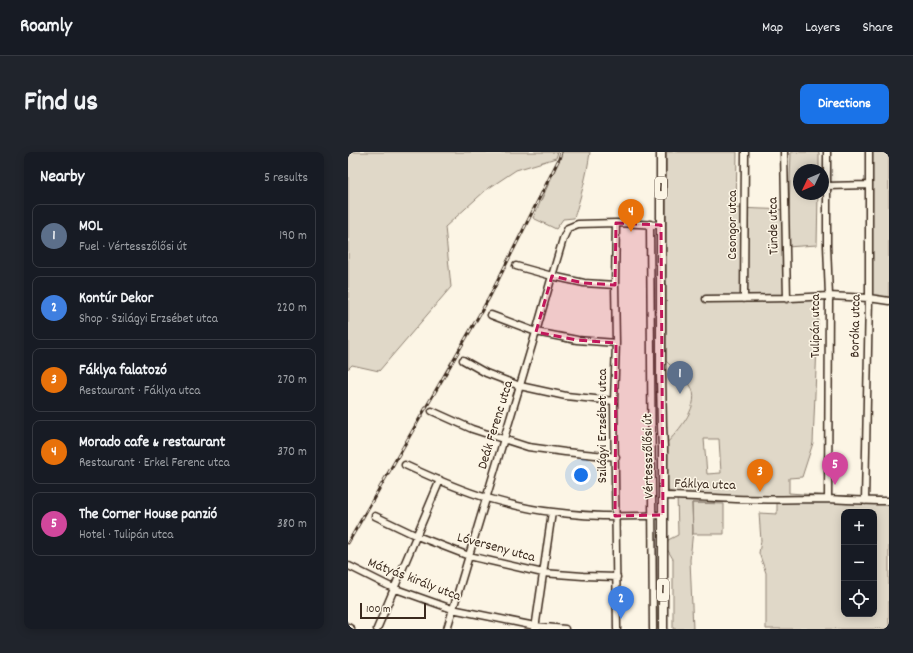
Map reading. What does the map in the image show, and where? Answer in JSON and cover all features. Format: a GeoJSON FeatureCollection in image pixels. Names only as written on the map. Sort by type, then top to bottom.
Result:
{"type":"FeatureCollection","features":[{"type":"Feature","properties":{"kind":"main road","name":"Vértesszőlősi út"},"geometry":{"type":"LineString","coordinates":[[661,152],[663,629]]}},
{"type":"Feature","properties":{"kind":"street","name":"Csongor utca"},"geometry":{"type":"LineString","coordinates":[[744,299],[745,152]]}},
{"type":"Feature","properties":{"kind":"street","name":"Tünde utca"},"geometry":{"type":"LineString","coordinates":[[784,152],[787,298]]}},
{"type":"Feature","properties":{"kind":"street","name":"Tulipán utca"},"geometry":{"type":"LineString","coordinates":[[827,152],[827,164]]}},
{"type":"Feature","properties":{"kind":"street","name":"Boróka utca"},"geometry":{"type":"LineString","coordinates":[[865,501],[869,298],[869,152]]}},
{"type":"Feature","properties":{"kind":"street"},"geometry":{"type":"LineString","coordinates":[[829,186],[869,185]]}},
{"type":"Feature","properties":{"kind":"street","name":"Tulipán utca"},"geometry":{"type":"LineString","coordinates":[[828,200],[828,499]]}},
{"type":"Feature","properties":{"kind":"street"},"geometry":{"type":"LineString","coordinates":[[616,223],[661,225]]}},
{"type":"Feature","properties":{"kind":"street","name":"Deák Ferenc utca"},"geometry":{"type":"LineString","coordinates":[[447,629],[563,238],[568,228],[578,224],[616,223]]}},
{"type":"Feature","properties":{"kind":"street","name":"Szilágyi Erzsébet utca"},"geometry":{"type":"LineString","coordinates":[[616,223],[616,343],[614,400],[616,457],[615,516],[617,629]]}},
{"type":"Feature","properties":{"kind":"street","name":"Vértesszőlősi út"},"geometry":{"type":"LineString","coordinates":[[650,224],[653,629]]}},
{"type":"Feature","properties":{"kind":"street"},"geometry":{"type":"LineString","coordinates":[[516,266],[584,283],[615,285]]}},
{"type":"Feature","properties":{"kind":"street"},"geometry":{"type":"LineString","coordinates":[[651,284],[661,283]]}},
{"type":"Feature","properties":{"kind":"street"},"geometry":{"type":"LineString","coordinates":[[706,299],[828,296],[869,298],[889,301]]}},
{"type":"Feature","properties":{"kind":"street"},"geometry":{"type":"LineString","coordinates":[[491,315],[536,332],[577,340],[616,343]]}},
{"type":"Feature","properties":{"kind":"street"},"geometry":{"type":"LineString","coordinates":[[462,360],[486,373],[520,386],[566,396],[614,400]]}},
{"type":"Feature","properties":{"kind":"street"},"geometry":{"type":"LineString","coordinates":[[432,411],[472,429],[528,447],[616,457]]}},
{"type":"Feature","properties":{"kind":"street"},"geometry":{"type":"LineString","coordinates":[[405,466],[486,498],[530,508],[552,512],[615,516],[662,515]]}},
{"type":"Feature","properties":{"kind":"street"},"geometry":{"type":"LineString","coordinates":[[377,629],[440,480]]}},
{"type":"Feature","properties":{"kind":"street","name":"Fáklya utca"},"geometry":{"type":"LineString","coordinates":[[663,496],[737,499],[889,500]]}},
{"type":"Feature","properties":{"kind":"street"},"geometry":{"type":"LineString","coordinates":[[535,628],[552,512]]}},
{"type":"Feature","properties":{"kind":"street","name":"Lóverseny utca"},"geometry":{"type":"LineString","coordinates":[[375,516],[417,536],[469,556],[543,573],[617,577]]}},
{"type":"Feature","properties":{"kind":"street","name":"Mátyás király utca"},"geometry":{"type":"LineString","coordinates":[[349,566],[394,588],[452,609],[535,628],[565,629]]}},
{"type":"Feature","properties":{"kind":"street"},"geometry":{"type":"LineString","coordinates":[[348,627],[352,629]]}},
{"type":"Feature","properties":{"kind":"highlighted area"},"geometry":{"type":"Polygon","coordinates":[[[616,223],[661,225],[663,515],[615,516],[616,343],[577,340],[536,332],[552,276],[584,283],[615,285],[616,223]]]}},
{"type":"Feature","properties":{"kind":"shaded area"},"geometry":{"type":"Polygon","coordinates":[[[348,152],[558,152],[556,158],[516,170],[486,190],[445,227],[451,287],[379,371],[352,365],[348,369],[348,152]]]}},
{"type":"Feature","properties":{"kind":"shaded area"},"geometry":{"type":"Polygon","coordinates":[[[561,152],[590,152],[584,185],[574,218],[563,219],[556,229],[533,218],[555,170],[561,152]]]}},
{"type":"Feature","properties":{"kind":"shaded area"},"geometry":{"type":"Polygon","coordinates":[[[666,152],[737,152],[736,208],[789,210],[791,152],[819,152],[819,164],[793,164],[793,200],[818,200],[817,245],[786,247],[785,296],[819,296],[813,443],[802,477],[789,478],[789,493],[889,498],[889,629],[766,629],[766,573],[759,553],[761,541],[759,513],[777,514],[777,502],[692,503],[693,530],[690,560],[693,629],[673,629],[673,559],[667,549],[668,540],[678,535],[677,493],[668,491],[666,444],[682,425],[691,409],[693,392],[690,385],[666,361],[666,152]],[[704,439],[707,474],[721,473],[719,439],[704,439]]]}},
{"type":"Feature","properties":{"kind":"shaded area"},"geometry":{"type":"Polygon","coordinates":[[[870,152],[889,152],[889,301],[869,298],[870,152]]]}},
{"type":"Feature","properties":{"kind":"shaded area"},"geometry":{"type":"Polygon","coordinates":[[[666,361],[685,379],[691,387],[693,403],[680,429],[666,444],[666,361]]]}},
{"type":"Feature","properties":{"kind":"shaded area"},"geometry":{"type":"Polygon","coordinates":[[[692,503],[724,504],[724,534],[693,534],[692,503]]]}},
{"type":"Feature","properties":{"kind":"railway"},"geometry":{"type":"LineString","coordinates":[[348,543],[489,298],[559,159],[561,152]]}},
{"type":"Feature","properties":{"kind":"place","name":"Morado cafe & restaurant"},"geometry":{"type":"Point","coordinates":[631,232]}},
{"type":"Feature","properties":{"kind":"place","name":"MOL"},"geometry":{"type":"Point","coordinates":[680,394]}},
{"type":"Feature","properties":{"kind":"place","name":"The Corner House panzió"},"geometry":{"type":"Point","coordinates":[835,485]}},
{"type":"Feature","properties":{"kind":"place","name":"Fáklya falatozó"},"geometry":{"type":"Point","coordinates":[760,492]}},
{"type":"Feature","properties":{"kind":"place","name":"Kontúr Dekor"},"geometry":{"type":"Point","coordinates":[621,619]}}]}
